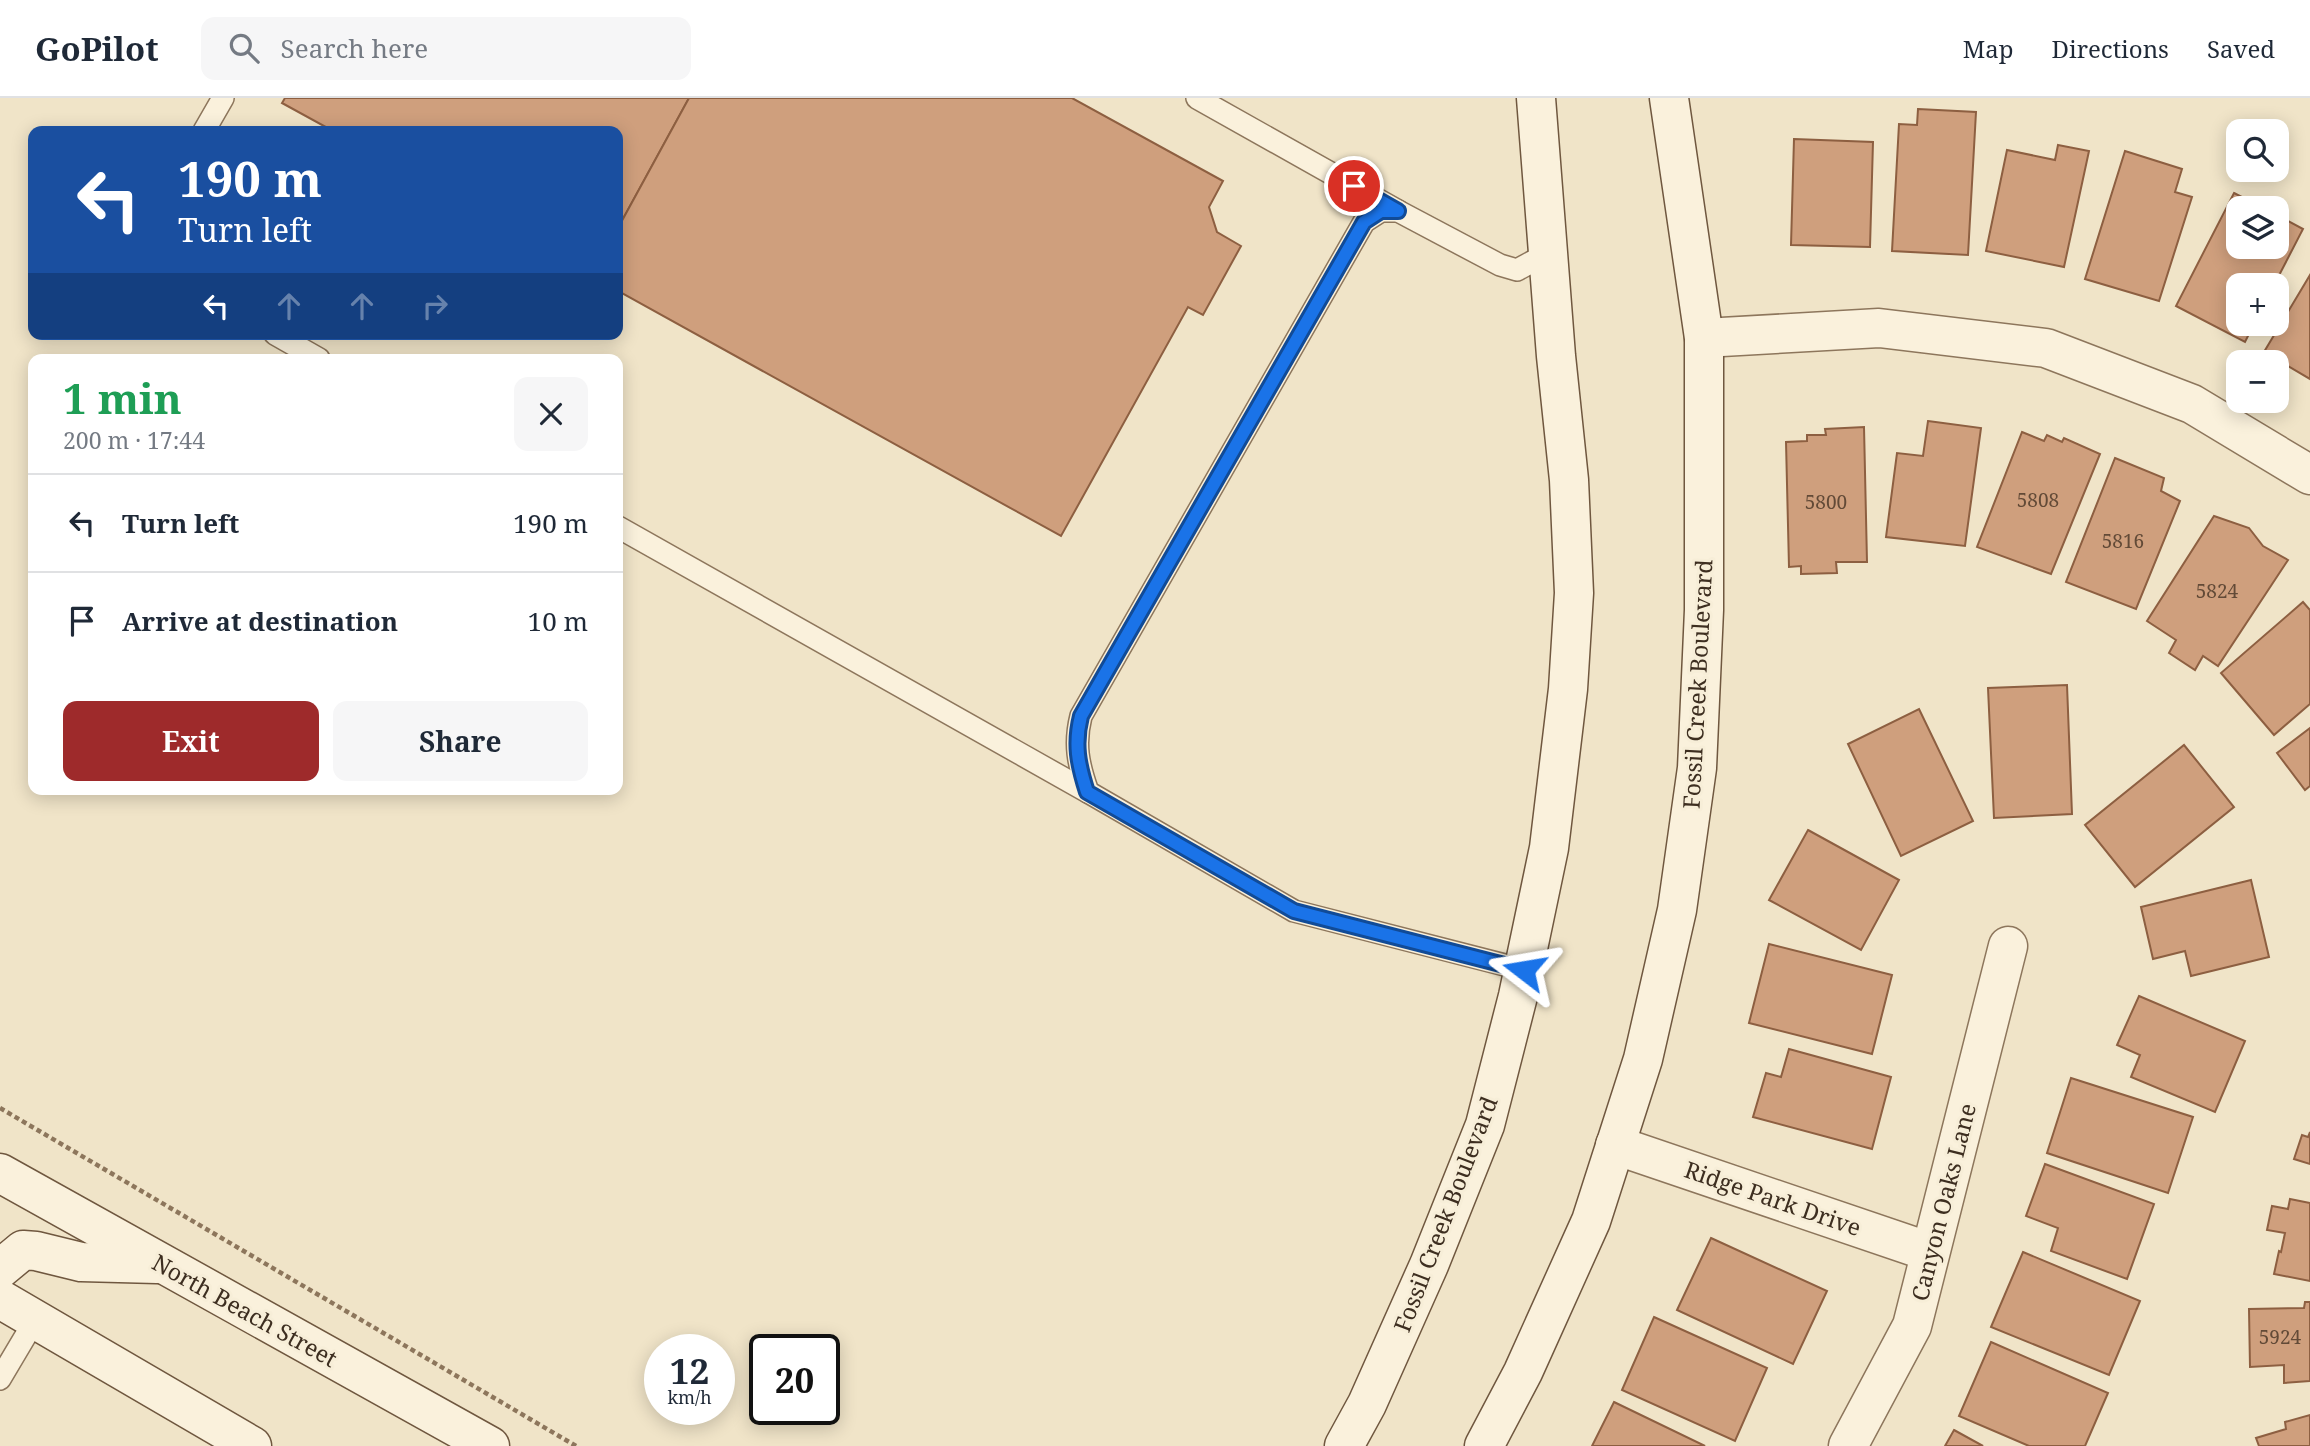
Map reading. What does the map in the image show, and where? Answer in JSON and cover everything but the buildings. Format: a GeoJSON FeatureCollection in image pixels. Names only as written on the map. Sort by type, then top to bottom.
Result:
{"type":"FeatureCollection","features":[{"type":"Feature","properties":{"kind":"main road","name":"Fossil Creek Boulevard"},"geometry":{"type":"LineString","coordinates":[[1344,1446],[1367,1404],[1430,1265],[1485,1125],[1524,970],[1549,848],[1568,689],[1574,593],[1569,480],[1536,98]]}},
{"type":"Feature","properties":{"kind":"main road","name":"Fossil Creek Boulevard"},"geometry":{"type":"LineString","coordinates":[[1484,1446],[1523,1372],[1591,1221],[1643,1059],[1676,910],[1697,768],[1704,610],[1704,338],[1670,98]]}},
{"type":"Feature","properties":{"kind":"main road"},"geometry":{"type":"LineString","coordinates":[[1704,338],[1879,328],[2046,348],[2192,404],[2310,475]]}},
{"type":"Feature","properties":{"kind":"main road","name":"Canyon Oaks Lane"},"geometry":{"type":"LineString","coordinates":[[1848,1446],[1912,1326],[2008,946]]}},
{"type":"Feature","properties":{"kind":"main road","name":"Ridge Park Drive"},"geometry":{"type":"LineString","coordinates":[[1615,1145],[1930,1252]]}},
{"type":"Feature","properties":{"kind":"main road","name":"North Beach Street"},"geometry":{"type":"LineString","coordinates":[[0,1173],[490,1446]]}},
{"type":"Feature","properties":{"kind":"main road"},"geometry":{"type":"LineString","coordinates":[[0,1269],[23,1250],[81,1262],[162,1264]]}},
{"type":"Feature","properties":{"kind":"main road"},"geometry":{"type":"LineString","coordinates":[[0,1299],[253,1446]]}},
{"type":"Feature","properties":{"kind":"lane"},"geometry":{"type":"LineString","coordinates":[[207,126],[223,98]]}},
{"type":"Feature","properties":{"kind":"lane"},"geometry":{"type":"LineString","coordinates":[[1196,98],[1500,265],[1517,270],[1548,253]]}},
{"type":"Feature","properties":{"kind":"lane"},"geometry":{"type":"LineString","coordinates":[[1087,792],[1080,769],[1076,736],[1081,716],[1364,222],[1381,211],[1398,211]]}},
{"type":"Feature","properties":{"kind":"lane"},"geometry":{"type":"LineString","coordinates":[[286,340],[310,354]]}},
{"type":"Feature","properties":{"kind":"lane"},"geometry":{"type":"LineString","coordinates":[[623,530],[1294,911],[1524,970]]}},
{"type":"Feature","properties":{"kind":"lane"},"geometry":{"type":"LineString","coordinates":[[0,1379],[36,1320]]}},
{"type":"Feature","properties":{"kind":"path"},"geometry":{"type":"LineString","coordinates":[[0,1108],[576,1446]]}},
{"type":"Feature","properties":{"kind":"route"},"geometry":{"type":"LineString","coordinates":[[1354,186],[1398,211],[1381,211],[1364,222],[1081,716],[1076,736],[1080,769],[1087,792],[1294,911],[1524,970]]}}]}
